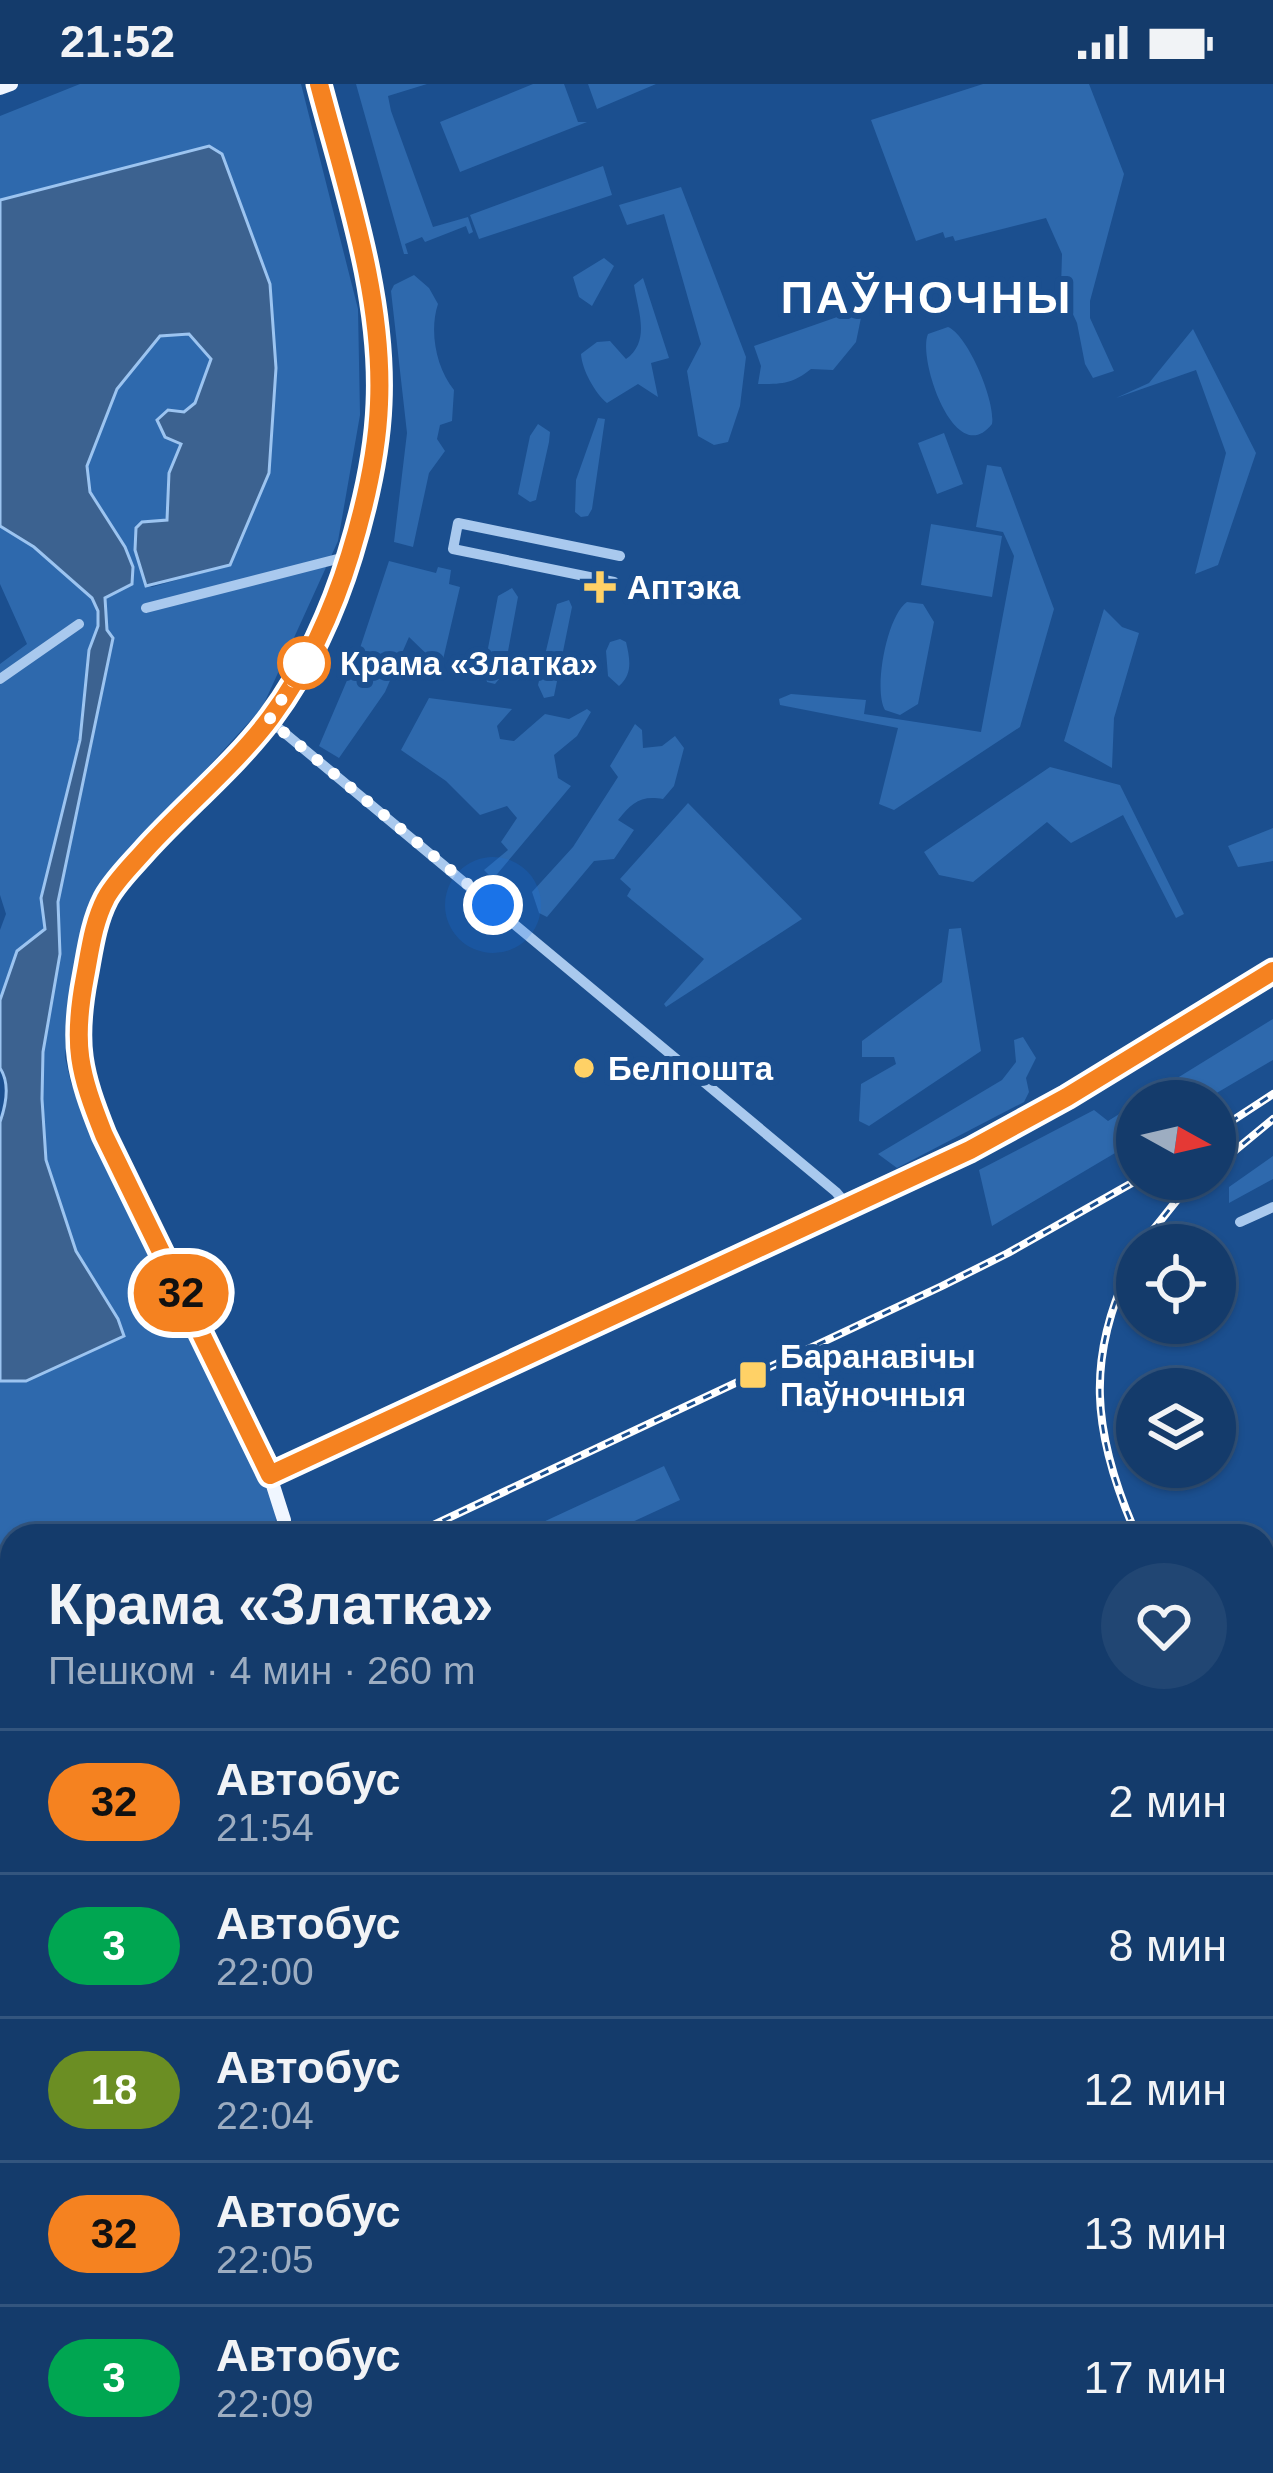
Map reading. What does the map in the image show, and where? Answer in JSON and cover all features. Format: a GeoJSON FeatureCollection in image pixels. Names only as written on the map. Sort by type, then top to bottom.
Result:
{"type":"FeatureCollection","features":[{"type":"Feature","properties":{"kind":"main road"},"geometry":{"type":"LineString","coordinates":[[0,88],[10,84]]}},
{"type":"Feature","properties":{"kind":"main road"},"geometry":{"type":"LineString","coordinates":[[283,1524],[270,1475],[970,1150],[1067,1097],[1273,971]]}},
{"type":"Feature","properties":{"kind":"street"},"geometry":{"type":"LineString","coordinates":[[270,1475],[104,1135],[84,1084],[77,1044],[94,930],[106,899],[176,815],[269,720],[313,646],[350,556],[376,443],[376,340],[356,223],[319,84]]}},
{"type":"Feature","properties":{"kind":"street"},"geometry":{"type":"LineString","coordinates":[[614,582],[453,549],[458,523],[620,556]]}},
{"type":"Feature","properties":{"kind":"street"},"geometry":{"type":"LineString","coordinates":[[146,608],[350,556]]}},
{"type":"Feature","properties":{"kind":"street"},"geometry":{"type":"LineString","coordinates":[[0,679],[79,624]]}},
{"type":"Feature","properties":{"kind":"street"},"geometry":{"type":"LineString","coordinates":[[269,720],[847,1205]]}},
{"type":"Feature","properties":{"kind":"street"},"geometry":{"type":"LineString","coordinates":[[1240,1222],[1273,1207]]}},
{"type":"Feature","properties":{"kind":"shaded area"},"geometry":{"type":"Polygon","coordinates":[[[80,84],[301,84],[358,309],[360,415],[338,541],[262,708],[102,883],[82,924],[65,1057],[71,1083],[175,1308],[272,1496],[275,1524],[0,1524],[0,1381],[26,1381],[124,1336],[76,1251],[46,1160],[43,1052],[60,954],[58,902],[113,638],[107,631],[105,598],[132,584],[125,547],[90,492],[87,466],[117,389],[160,336],[189,334],[211,358],[195,403],[184,412],[181,444],[169,473],[167,521],[142,522],[136,528],[141,572],[152,587],[230,565],[208,146],[0,200],[0,116],[80,84]]]}},
{"type":"Feature","properties":{"kind":"shaded area"},"geometry":{"type":"Polygon","coordinates":[[[356,84],[427,84],[388,96],[391,111],[433,227],[468,217],[473,232],[469,234],[466,226],[425,242],[422,237],[405,244],[408,254],[404,254],[356,84]]]}},
{"type":"Feature","properties":{"kind":"shaded area"},"geometry":{"type":"Polygon","coordinates":[[[533,84],[564,84],[578,122],[587,122],[460,172],[440,122],[533,84]]]}},
{"type":"Feature","properties":{"kind":"shaded area"},"geometry":{"type":"Polygon","coordinates":[[[588,84],[656,84],[597,109],[588,84]]]}},
{"type":"Feature","properties":{"kind":"shaded area"},"geometry":{"type":"Polygon","coordinates":[[[983,84],[1089,84],[1124,174],[1090,301],[1090,318],[1114,371],[1093,378],[1085,364],[1077,323],[1061,288],[1062,254],[1046,218],[955,241],[943,232],[916,241],[871,120],[983,84]]]}},
{"type":"Feature","properties":{"kind":"shaded area"},"geometry":{"type":"Polygon","coordinates":[[[209,146],[222,154],[270,284],[276,368],[269,473],[230,565],[146,586],[135,550],[136,528],[142,522],[167,520],[169,473],[181,444],[165,437],[157,420],[168,410],[184,412],[195,403],[211,359],[189,334],[160,336],[117,389],[87,466],[90,492],[133,567],[132,584],[105,598],[107,630],[113,638],[58,902],[60,954],[43,1052],[46,1160],[76,1251],[124,1336],[26,1381],[0,1381],[0,1122],[6,1094],[0,1068],[0,1000],[17,951],[45,929],[41,898],[80,740],[98,611],[92,598],[34,547],[0,526],[0,200],[209,146]]]}},
{"type":"Feature","properties":{"kind":"shaded area"},"geometry":{"type":"Polygon","coordinates":[[[603,166],[612,195],[479,239],[470,215],[603,166]]]}},
{"type":"Feature","properties":{"kind":"shaded area"},"geometry":{"type":"Polygon","coordinates":[[[681,187],[746,357],[740,406],[728,442],[714,445],[698,436],[687,371],[701,344],[664,214],[627,225],[619,205],[681,187]]]}},
{"type":"Feature","properties":{"kind":"shaded area"},"geometry":{"type":"Polygon","coordinates":[[[604,258],[614,266],[592,306],[579,297],[573,277],[604,258]]]}},
{"type":"Feature","properties":{"kind":"shaded area"},"geometry":{"type":"Polygon","coordinates":[[[414,275],[438,304],[436,349],[454,390],[452,421],[440,425],[437,439],[445,451],[429,473],[413,547],[394,542],[407,433],[391,291],[414,275]]]}},
{"type":"Feature","properties":{"kind":"shaded area"},"geometry":{"type":"Polygon","coordinates":[[[643,278],[669,358],[651,363],[658,397],[638,384],[607,403],[590,381],[581,354],[597,342],[610,341],[626,359],[634,352],[641,325],[634,285],[643,278]]]}},
{"type":"Feature","properties":{"kind":"shaded area"},"geometry":{"type":"Polygon","coordinates":[[[863,308],[856,342],[833,370],[811,369],[787,382],[758,384],[761,366],[754,346],[863,308]]]}},
{"type":"Feature","properties":{"kind":"shaded area"},"geometry":{"type":"Polygon","coordinates":[[[948,327],[972,355],[990,401],[992,424],[978,435],[965,433],[953,423],[928,365],[928,334],[948,327]]]}},
{"type":"Feature","properties":{"kind":"shaded area"},"geometry":{"type":"Polygon","coordinates":[[[1193,329],[1256,453],[1218,565],[1195,574],[1226,453],[1196,370],[1116,398],[1149,383],[1193,329]]]}},
{"type":"Feature","properties":{"kind":"shaded area"},"geometry":{"type":"Polygon","coordinates":[[[598,418],[605,419],[592,509],[581,517],[575,512],[576,480],[598,418]]]}},
{"type":"Feature","properties":{"kind":"shaded area"},"geometry":{"type":"Polygon","coordinates":[[[538,424],[550,432],[549,442],[536,500],[530,502],[518,494],[530,436],[538,424]]]}},
{"type":"Feature","properties":{"kind":"shaded area"},"geometry":{"type":"Polygon","coordinates":[[[944,433],[963,484],[937,494],[918,443],[944,433]]]}},
{"type":"Feature","properties":{"kind":"shaded area"},"geometry":{"type":"Polygon","coordinates":[[[987,465],[1001,467],[1054,609],[1020,727],[894,810],[879,804],[898,728],[780,705],[779,699],[791,694],[866,700],[864,714],[981,732],[1014,556],[1003,532],[976,527],[987,465]]]}},
{"type":"Feature","properties":{"kind":"shaded area"},"geometry":{"type":"Polygon","coordinates":[[[931,524],[1002,536],[992,597],[921,585],[931,524]]]}},
{"type":"Feature","properties":{"kind":"shaded area"},"geometry":{"type":"Polygon","coordinates":[[[0,526],[34,547],[92,598],[98,626],[89,650],[80,740],[41,898],[45,929],[17,951],[0,1000],[0,930],[6,914],[0,895],[0,664],[27,644],[0,584],[0,526]]]}},
{"type":"Feature","properties":{"kind":"shaded area"},"geometry":{"type":"Polygon","coordinates":[[[389,561],[436,573],[438,567],[451,570],[449,584],[460,587],[441,668],[409,637],[385,692],[339,758],[319,746],[357,657],[389,561]]]}},
{"type":"Feature","properties":{"kind":"shaded area"},"geometry":{"type":"Polygon","coordinates":[[[512,588],[518,597],[504,673],[495,684],[487,682],[484,669],[498,596],[512,588]]]}},
{"type":"Feature","properties":{"kind":"shaded area"},"geometry":{"type":"Polygon","coordinates":[[[569,600],[572,607],[554,696],[544,698],[538,685],[557,604],[569,600]]]}},
{"type":"Feature","properties":{"kind":"shaded area"},"geometry":{"type":"Polygon","coordinates":[[[907,602],[923,604],[934,622],[918,704],[900,715],[885,710],[881,670],[893,622],[907,602]]]}},
{"type":"Feature","properties":{"kind":"shaded area"},"geometry":{"type":"Polygon","coordinates":[[[1104,609],[1122,627],[1139,633],[1114,718],[1112,768],[1064,741],[1104,609]]]}},
{"type":"Feature","properties":{"kind":"shaded area"},"geometry":{"type":"Polygon","coordinates":[[[610,642],[626,642],[629,666],[619,686],[608,676],[606,651],[610,642]]]}},
{"type":"Feature","properties":{"kind":"shaded area"},"geometry":{"type":"Polygon","coordinates":[[[429,698],[512,709],[497,726],[500,739],[514,741],[545,714],[569,719],[587,709],[591,712],[577,736],[554,755],[558,778],[571,786],[493,879],[484,870],[508,850],[501,842],[517,818],[507,806],[480,815],[446,781],[401,750],[429,698]]]}},
{"type":"Feature","properties":{"kind":"shaded area"},"geometry":{"type":"Polygon","coordinates":[[[635,724],[642,730],[643,748],[662,746],[675,736],[684,748],[674,786],[663,799],[642,799],[628,809],[618,820],[634,830],[614,859],[594,861],[547,917],[539,913],[532,892],[573,847],[618,777],[610,766],[635,724]]]}},
{"type":"Feature","properties":{"kind":"shaded area"},"geometry":{"type":"Polygon","coordinates":[[[1050,767],[1120,785],[1184,914],[1176,918],[1123,815],[1071,843],[1047,822],[973,882],[939,875],[924,852],[1050,767]]]}},
{"type":"Feature","properties":{"kind":"shaded area"},"geometry":{"type":"Polygon","coordinates":[[[688,803],[802,919],[666,1007],[704,959],[627,896],[631,889],[620,879],[688,803]]]}},
{"type":"Feature","properties":{"kind":"shaded area"},"geometry":{"type":"Polygon","coordinates":[[[1273,828],[1273,861],[1238,867],[1228,846],[1273,828]]]}},
{"type":"Feature","properties":{"kind":"shaded area"},"geometry":{"type":"Polygon","coordinates":[[[961,928],[981,1051],[869,1126],[859,1121],[861,1084],[896,1064],[894,1057],[862,1057],[862,1041],[942,982],[949,929],[961,928]]]}},
{"type":"Feature","properties":{"kind":"shaded area"},"geometry":{"type":"Polygon","coordinates":[[[1273,1019],[1273,1060],[1236,1082],[1174,1080],[1273,1019]]]}},
{"type":"Feature","properties":{"kind":"shaded area"},"geometry":{"type":"Polygon","coordinates":[[[1023,1037],[1036,1058],[1026,1078],[1029,1092],[1024,1102],[897,1168],[878,1154],[1002,1080],[1016,1062],[1014,1040],[1023,1037]]]}},
{"type":"Feature","properties":{"kind":"shaded area"},"geometry":{"type":"Polygon","coordinates":[[[1094,1110],[1108,1121],[1116,1116],[1116,1152],[992,1226],[979,1170],[1094,1110]]]}},
{"type":"Feature","properties":{"kind":"shaded area"},"geometry":{"type":"Polygon","coordinates":[[[1273,1156],[1273,1179],[1236,1199],[1236,1182],[1273,1156]]]}},
{"type":"Feature","properties":{"kind":"shaded area"},"geometry":{"type":"Polygon","coordinates":[[[664,1466],[680,1500],[628,1524],[539,1524],[664,1466]]]}},
{"type":"Feature","properties":{"kind":"railway"},"geometry":{"type":"LineString","coordinates":[[1236,1118],[1273,1094]]}},
{"type":"Feature","properties":{"kind":"railway"},"geometry":{"type":"LineString","coordinates":[[1236,1150],[1273,1119]]}},
{"type":"Feature","properties":{"kind":"railway"},"geometry":{"type":"LineString","coordinates":[[436,1524],[942,1286],[1116,1192]]}},
{"type":"Feature","properties":{"kind":"railway"},"geometry":{"type":"LineString","coordinates":[[1158,1224],[1177,1200]]}},
{"type":"Feature","properties":{"kind":"railway"},"geometry":{"type":"LineString","coordinates":[[1116,1302],[1101,1360],[1100,1394],[1110,1463],[1132,1524]]}},
{"type":"Feature","properties":{"kind":"bus line","name":"32"},"geometry":{"type":"LineString","coordinates":[[319,84],[356,223],[376,340],[376,443],[350,556],[313,646],[269,720],[190,801],[106,899],[94,930],[77,1044],[84,1084],[104,1135],[270,1475],[970,1150],[1067,1097],[1273,971]]}},
{"type":"Feature","properties":{"kind":"place","name":"Аптэка"},"geometry":{"type":"Point","coordinates":[600,587]}},
{"type":"Feature","properties":{"kind":"place","name":"Крама «Златка»"},"geometry":{"type":"Point","coordinates":[304,663]}},
{"type":"Feature","properties":{"kind":"place","name":"Белпошта"},"geometry":{"type":"Point","coordinates":[584,1068]}},
{"type":"Feature","properties":{"kind":"place","name":"Баранавічы Паўночныя"},"geometry":{"type":"Point","coordinates":[753,1375]}},
{"type":"Feature","properties":{"kind":"district","name":"ПАЎНОЧНЫ"},"geometry":{"type":"Point","coordinates":[927,297]}},
{"type":"Feature","properties":{"kind":"route"},"geometry":{"type":"LineString","coordinates":[[304,663],[269,720],[493,905]]}}]}
